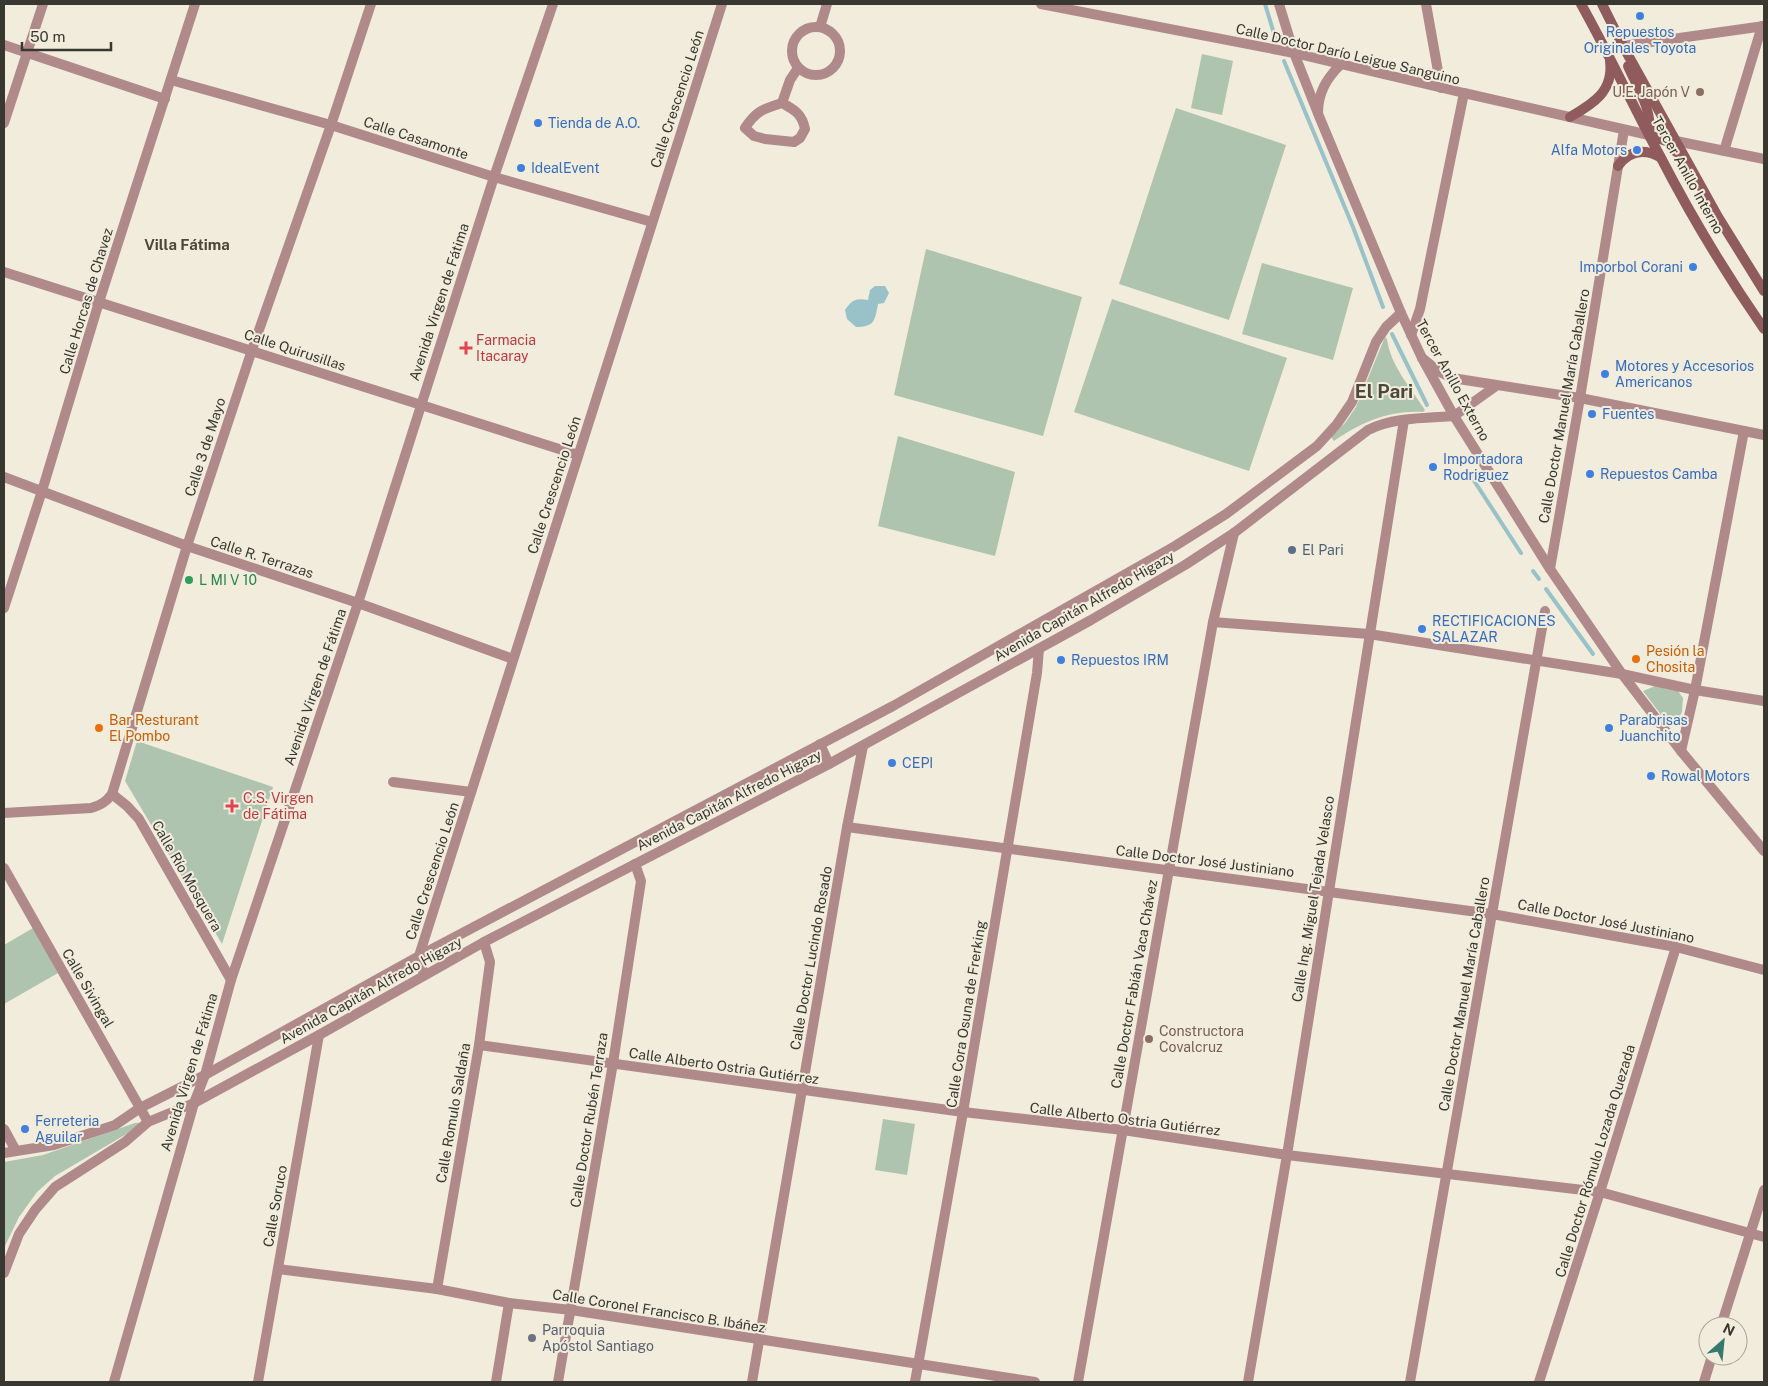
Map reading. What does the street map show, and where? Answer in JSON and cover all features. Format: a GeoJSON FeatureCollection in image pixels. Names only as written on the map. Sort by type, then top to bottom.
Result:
{"type":"FeatureCollection","features":[{"type":"Feature","properties":{"kind":"main road","name":"Tercer Anillo Interno"},"geometry":{"type":"LineString","coordinates":[[1581,4],[1609,55],[1648,135],[1697,223],[1745,302],[1764,329]]}},
{"type":"Feature","properties":{"kind":"main road","name":"Tercer Anillo Interno"},"geometry":{"type":"LineString","coordinates":[[1602,4],[1623,46],[1718,217],[1764,291]]}},
{"type":"Feature","properties":{"kind":"main road"},"geometry":{"type":"LineString","coordinates":[[1616,29],[1620,48],[1649,116],[1648,135],[1669,142],[1688,173],[1702,188]]}},
{"type":"Feature","properties":{"kind":"main road"},"geometry":{"type":"LineString","coordinates":[[1570,117],[1600,97],[1608,84],[1611,70],[1609,55]]}},
{"type":"Feature","properties":{"kind":"main road"},"geometry":{"type":"LineString","coordinates":[[1618,166],[1624,158],[1632,153],[1651,152],[1660,157]]}},
{"type":"Feature","properties":{"kind":"street"},"geometry":{"type":"LineString","coordinates":[[4,123],[43,4]]}},
{"type":"Feature","properties":{"kind":"street","name":"Calle Horcas de Chavez"},"geometry":{"type":"LineString","coordinates":[[4,608],[42,491],[99,302],[195,4]]}},
{"type":"Feature","properties":{"kind":"street","name":"Calle 3 de Mayo"},"geometry":{"type":"LineString","coordinates":[[112,794],[187,546],[371,4]]}},
{"type":"Feature","properties":{"kind":"street","name":"Avenida Virgen de Fátima"},"geometry":{"type":"LineString","coordinates":[[114,1382],[194,1103],[205,1075],[231,980],[358,603],[494,177],[553,4]]}},
{"type":"Feature","properties":{"kind":"street","name":"Calle Crescencio León"},"geometry":{"type":"LineString","coordinates":[[424,975],[419,956],[722,4]]}},
{"type":"Feature","properties":{"kind":"street"},"geometry":{"type":"LineString","coordinates":[[820,27],[827,4]]}},
{"type":"Feature","properties":{"kind":"street","name":"Calle Doctor Darío Leigue Sanguino"},"geometry":{"type":"LineString","coordinates":[[1041,4],[1090,9],[1341,64],[1648,135]]}},
{"type":"Feature","properties":{"kind":"street","name":"Tercer Anillo Externo"},"geometry":{"type":"LineString","coordinates":[[1279,4],[1291,53],[1401,313],[1422,358],[1454,416],[1550,569],[1622,674],[1764,851]]}},
{"type":"Feature","properties":{"kind":"street"},"geometry":{"type":"LineString","coordinates":[[1426,4],[1441,88]]}},
{"type":"Feature","properties":{"kind":"street"},"geometry":{"type":"LineString","coordinates":[[1623,46],[1763,26],[1724,151]]}},
{"type":"Feature","properties":{"kind":"street"},"geometry":{"type":"LineString","coordinates":[[820,27],[834,35],[839,42],[839,59],[829,72],[813,75],[805,73],[798,68],[792,54],[794,40],[798,33],[805,29],[820,27]]}},
{"type":"Feature","properties":{"kind":"street"},"geometry":{"type":"LineString","coordinates":[[4,45],[165,100]]}},
{"type":"Feature","properties":{"kind":"street"},"geometry":{"type":"LineString","coordinates":[[1318,116],[1320,93],[1325,82],[1341,64]]}},
{"type":"Feature","properties":{"kind":"street"},"geometry":{"type":"LineString","coordinates":[[782,103],[790,80],[798,68]]}},
{"type":"Feature","properties":{"kind":"street","name":"Calle Casamonte"},"geometry":{"type":"LineString","coordinates":[[171,80],[331,125],[494,177],[652,222]]}},
{"type":"Feature","properties":{"kind":"street"},"geometry":{"type":"LineString","coordinates":[[1411,335],[1420,309],[1464,93]]}},
{"type":"Feature","properties":{"kind":"street"},"geometry":{"type":"LineString","coordinates":[[782,103],[797,112],[803,119],[805,129],[800,138],[794,142],[765,139],[754,136],[745,128],[754,115],[765,108],[782,103]]}},
{"type":"Feature","properties":{"kind":"street","name":"Calle Doctor Manuel María Caballero"},"geometry":{"type":"LineString","coordinates":[[1550,569],[1624,130]]}},
{"type":"Feature","properties":{"kind":"street"},"geometry":{"type":"LineString","coordinates":[[1676,141],[1764,159]]}},
{"type":"Feature","properties":{"kind":"street","name":"Calle Quirusillas"},"geometry":{"type":"LineString","coordinates":[[4,272],[578,455]]}},
{"type":"Feature","properties":{"kind":"street","name":"Avenida Capitán Alfredo Higazy"},"geometry":{"type":"LineString","coordinates":[[4,1153],[54,1145],[108,1128],[140,1108],[205,1075],[419,956],[893,706],[1175,546],[1234,508],[1317,446],[1337,424],[1352,402],[1376,342],[1386,327],[1401,313]]}},
{"type":"Feature","properties":{"kind":"street"},"geometry":{"type":"LineString","coordinates":[[1422,358],[1438,371],[1452,378],[1580,398],[1764,435]]}},
{"type":"Feature","properties":{"kind":"street"},"geometry":{"type":"LineString","coordinates":[[1454,416],[1496,386]]}},
{"type":"Feature","properties":{"kind":"street","name":"Avenida Capitán Alfredo Higazy"},"geometry":{"type":"LineString","coordinates":[[4,1273],[19,1234],[35,1210],[55,1187],[125,1142],[148,1122],[194,1103],[484,942],[829,764],[1039,649],[1185,565],[1234,533],[1368,430],[1378,425],[1404,420],[1454,416]]}},
{"type":"Feature","properties":{"kind":"street","name":"Calle Ing. Miguel Tejada Velasco"},"geometry":{"type":"LineString","coordinates":[[1248,1382],[1287,1154],[1404,420]]}},
{"type":"Feature","properties":{"kind":"street"},"geometry":{"type":"LineString","coordinates":[[1682,751],[1744,431]]}},
{"type":"Feature","properties":{"kind":"street","name":"Calle R. Terrazas"},"geometry":{"type":"LineString","coordinates":[[4,478],[187,546],[358,603],[513,659]]}},
{"type":"Feature","properties":{"kind":"street","name":"Calle Doctor Fabián Vaca Chávez"},"geometry":{"type":"LineString","coordinates":[[1078,1382],[1168,870],[1214,622],[1234,533]]}},
{"type":"Feature","properties":{"kind":"street","name":"Calle Doctor Manuel María Caballero"},"geometry":{"type":"LineString","coordinates":[[1410,1382],[1545,611]]}},
{"type":"Feature","properties":{"kind":"street"},"geometry":{"type":"LineString","coordinates":[[1214,622],[1369,634],[1622,674],[1695,690],[1764,701]]}},
{"type":"Feature","properties":{"kind":"street","name":"Calle Cora Osuna de Frerking"},"geometry":{"type":"LineString","coordinates":[[915,1382],[963,1112],[1037,673],[1039,649]]}},
{"type":"Feature","properties":{"kind":"street"},"geometry":{"type":"LineString","coordinates":[[820,744],[829,764]]}},
{"type":"Feature","properties":{"kind":"street","name":"Calle Doctor Lucindo Rosado"},"geometry":{"type":"LineString","coordinates":[[752,1382],[847,827],[863,746]]}},
{"type":"Feature","properties":{"kind":"street"},"geometry":{"type":"LineString","coordinates":[[393,782],[471,792]]}},
{"type":"Feature","properties":{"kind":"street"},"geometry":{"type":"LineString","coordinates":[[4,812],[91,808],[106,802],[112,794]]}},
{"type":"Feature","properties":{"kind":"street","name":"Calle Río Mosquera"},"geometry":{"type":"LineString","coordinates":[[112,794],[127,806],[138,819],[231,980]]}},
{"type":"Feature","properties":{"kind":"street","name":"Calle Doctor José Justiniano"},"geometry":{"type":"LineString","coordinates":[[847,827],[1492,914],[1676,947],[1764,970]]}},
{"type":"Feature","properties":{"kind":"street","name":"Calle Doctor Rubén Terraza"},"geometry":{"type":"LineString","coordinates":[[558,1382],[613,1063],[641,881],[635,864]]}},
{"type":"Feature","properties":{"kind":"street","name":"Calle Sivingal"},"geometry":{"type":"LineString","coordinates":[[4,868],[148,1122]]}},
{"type":"Feature","properties":{"kind":"street","name":"Calle Romulo Saldaña"},"geometry":{"type":"LineString","coordinates":[[437,1289],[479,1045],[490,962],[490,956],[484,942]]}},
{"type":"Feature","properties":{"kind":"street","name":"Calle Doctor Rómulo Lozada Quezada"},"geometry":{"type":"LineString","coordinates":[[1539,1382],[1676,947]]}},
{"type":"Feature","properties":{"kind":"street","name":"Calle Soruco"},"geometry":{"type":"LineString","coordinates":[[258,1382],[319,1035]]}},
{"type":"Feature","properties":{"kind":"street","name":"Calle Alberto Ostria Gutiérrez"},"geometry":{"type":"LineString","coordinates":[[479,1045],[802,1091],[1123,1130],[1287,1154],[1600,1192],[1764,1237]]}},
{"type":"Feature","properties":{"kind":"street"},"geometry":{"type":"LineString","coordinates":[[4,1129],[16,1152]]}},
{"type":"Feature","properties":{"kind":"street"},"geometry":{"type":"LineString","coordinates":[[1724,1316],[1764,1190]]}},
{"type":"Feature","properties":{"kind":"street","name":"Calle Coronel Francisco B. Ibáñez"},"geometry":{"type":"LineString","coordinates":[[278,1269],[437,1289],[509,1302],[1035,1382]]}},
{"type":"Feature","properties":{"kind":"street"},"geometry":{"type":"LineString","coordinates":[[496,1382],[509,1302]]}},
{"type":"Feature","properties":{"kind":"street"},"geometry":{"type":"LineString","coordinates":[[1704,1382],[1709,1366]]}},
{"type":"Feature","properties":{"kind":"green space"},"geometry":{"type":"Polygon","coordinates":[[[1202,54],[1233,61],[1222,115],[1191,108],[1202,54]]]}},
{"type":"Feature","properties":{"kind":"green space"},"geometry":{"type":"Polygon","coordinates":[[[1176,108],[1286,145],[1229,320],[1119,284],[1176,108]]]}},
{"type":"Feature","properties":{"kind":"green space"},"geometry":{"type":"Polygon","coordinates":[[[926,249],[1082,297],[1043,436],[894,395],[926,249]]]}},
{"type":"Feature","properties":{"kind":"green space"},"geometry":{"type":"Polygon","coordinates":[[[1262,263],[1353,288],[1333,360],[1242,334],[1262,263]]]}},
{"type":"Feature","properties":{"kind":"green space"},"geometry":{"type":"Polygon","coordinates":[[[1112,299],[1287,358],[1249,471],[1074,412],[1112,299]]]}},
{"type":"Feature","properties":{"kind":"green space"},"geometry":{"type":"Polygon","coordinates":[[[1385,337],[1392,358],[1425,410],[1423,412],[1387,415],[1365,423],[1334,441],[1331,437],[1345,423],[1356,407],[1385,337]]]}},
{"type":"Feature","properties":{"kind":"green space"},"geometry":{"type":"Polygon","coordinates":[[[898,436],[1015,472],[995,556],[878,526],[898,436]]]}},
{"type":"Feature","properties":{"kind":"green space"},"geometry":{"type":"Polygon","coordinates":[[[1655,686],[1678,691],[1683,698],[1682,712],[1677,721],[1665,720],[1643,691],[1655,686]]]}},
{"type":"Feature","properties":{"kind":"green space"},"geometry":{"type":"Polygon","coordinates":[[[137,741],[273,787],[222,944],[125,781],[137,741]]]}},
{"type":"Feature","properties":{"kind":"green space"},"geometry":{"type":"Polygon","coordinates":[[[33,928],[58,973],[4,1004],[4,945],[33,928]]]}},
{"type":"Feature","properties":{"kind":"green space"},"geometry":{"type":"Polygon","coordinates":[[[883,1119],[915,1124],[907,1175],[875,1170],[883,1119]]]}},
{"type":"Feature","properties":{"kind":"green space"},"geometry":{"type":"Polygon","coordinates":[[[147,1122],[55,1176],[37,1192],[19,1217],[4,1248],[4,1162],[43,1155],[135,1123],[147,1122]]]}},
{"type":"Feature","properties":{"kind":"water"},"geometry":{"type":"Polygon","coordinates":[[[875,286],[885,286],[889,293],[884,303],[878,304],[873,322],[867,326],[856,327],[847,319],[845,310],[855,300],[868,300],[870,290],[875,286]]]}},
{"type":"Feature","properties":{"kind":"waterway"},"geometry":{"type":"LineString","coordinates":[[1265,4],[1276,40]]}},
{"type":"Feature","properties":{"kind":"waterway"},"geometry":{"type":"LineString","coordinates":[[1284,61],[1353,227],[1383,307]]}},
{"type":"Feature","properties":{"kind":"waterway"},"geometry":{"type":"LineString","coordinates":[[1392,334],[1427,405]]}},
{"type":"Feature","properties":{"kind":"waterway"},"geometry":{"type":"LineString","coordinates":[[1471,476],[1521,553]]}},
{"type":"Feature","properties":{"kind":"waterway"},"geometry":{"type":"LineString","coordinates":[[1533,571],[1539,579]]}},
{"type":"Feature","properties":{"kind":"waterway"},"geometry":{"type":"LineString","coordinates":[[1546,589],[1593,654]]}},
{"type":"Feature","properties":{"kind":"place","name":"Repuestos Originales Toyota"},"geometry":{"type":"Point","coordinates":[1640,16]}},
{"type":"Feature","properties":{"kind":"place","name":"U.E. Japón V"},"geometry":{"type":"Point","coordinates":[1700,92]}},
{"type":"Feature","properties":{"kind":"place","name":"Tienda de A.O."},"geometry":{"type":"Point","coordinates":[538,123]}},
{"type":"Feature","properties":{"kind":"place","name":"Alfa Motors"},"geometry":{"type":"Point","coordinates":[1637,150]}},
{"type":"Feature","properties":{"kind":"place","name":"IdealEvent"},"geometry":{"type":"Point","coordinates":[521,168]}},
{"type":"Feature","properties":{"kind":"place","name":"Imporbol Corani"},"geometry":{"type":"Point","coordinates":[1693,267]}},
{"type":"Feature","properties":{"kind":"place","name":"Farmacia Itacaray"},"geometry":{"type":"Point","coordinates":[466,348]}},
{"type":"Feature","properties":{"kind":"place","name":"Motores y Accesorios Americanos"},"geometry":{"type":"Point","coordinates":[1605,374]}},
{"type":"Feature","properties":{"kind":"place","name":"Fuentes"},"geometry":{"type":"Point","coordinates":[1592,414]}},
{"type":"Feature","properties":{"kind":"place","name":"Importadora Rodriguez"},"geometry":{"type":"Point","coordinates":[1433,467]}},
{"type":"Feature","properties":{"kind":"place","name":"Repuestos Camba"},"geometry":{"type":"Point","coordinates":[1590,474]}},
{"type":"Feature","properties":{"kind":"place","name":"El Pari"},"geometry":{"type":"Point","coordinates":[1292,550]}},
{"type":"Feature","properties":{"kind":"place","name":"L MI V 10"},"geometry":{"type":"Point","coordinates":[189,580]}},
{"type":"Feature","properties":{"kind":"place","name":"RECTIFICACIONES SALAZAR"},"geometry":{"type":"Point","coordinates":[1422,629]}},
{"type":"Feature","properties":{"kind":"place","name":"Pesión la Chosita"},"geometry":{"type":"Point","coordinates":[1636,659]}},
{"type":"Feature","properties":{"kind":"place","name":"Repuestos IRM"},"geometry":{"type":"Point","coordinates":[1061,660]}},
{"type":"Feature","properties":{"kind":"place","name":"Bar Resturant El Pombo"},"geometry":{"type":"Point","coordinates":[99,728]}},
{"type":"Feature","properties":{"kind":"place","name":"Parabrisas Juanchito"},"geometry":{"type":"Point","coordinates":[1609,728]}},
{"type":"Feature","properties":{"kind":"place","name":"CEPI"},"geometry":{"type":"Point","coordinates":[892,763]}},
{"type":"Feature","properties":{"kind":"place","name":"Rowal Motors"},"geometry":{"type":"Point","coordinates":[1651,776]}},
{"type":"Feature","properties":{"kind":"place","name":"C.S. Virgen de Fátima"},"geometry":{"type":"Point","coordinates":[232,806]}},
{"type":"Feature","properties":{"kind":"place","name":"Constructora Covalcruz"},"geometry":{"type":"Point","coordinates":[1149,1039]}},
{"type":"Feature","properties":{"kind":"place","name":"Ferreteria Aguilar"},"geometry":{"type":"Point","coordinates":[25,1129]}},
{"type":"Feature","properties":{"kind":"place","name":"Parroquia Apóstol Santiago"},"geometry":{"type":"Point","coordinates":[532,1338]}},
{"type":"Feature","properties":{"kind":"district","name":"Villa Fátima"},"geometry":{"type":"Point","coordinates":[187,245]}},
{"type":"Feature","properties":{"kind":"district","name":"El Pari"},"geometry":{"type":"Point","coordinates":[1384,391]}}]}
